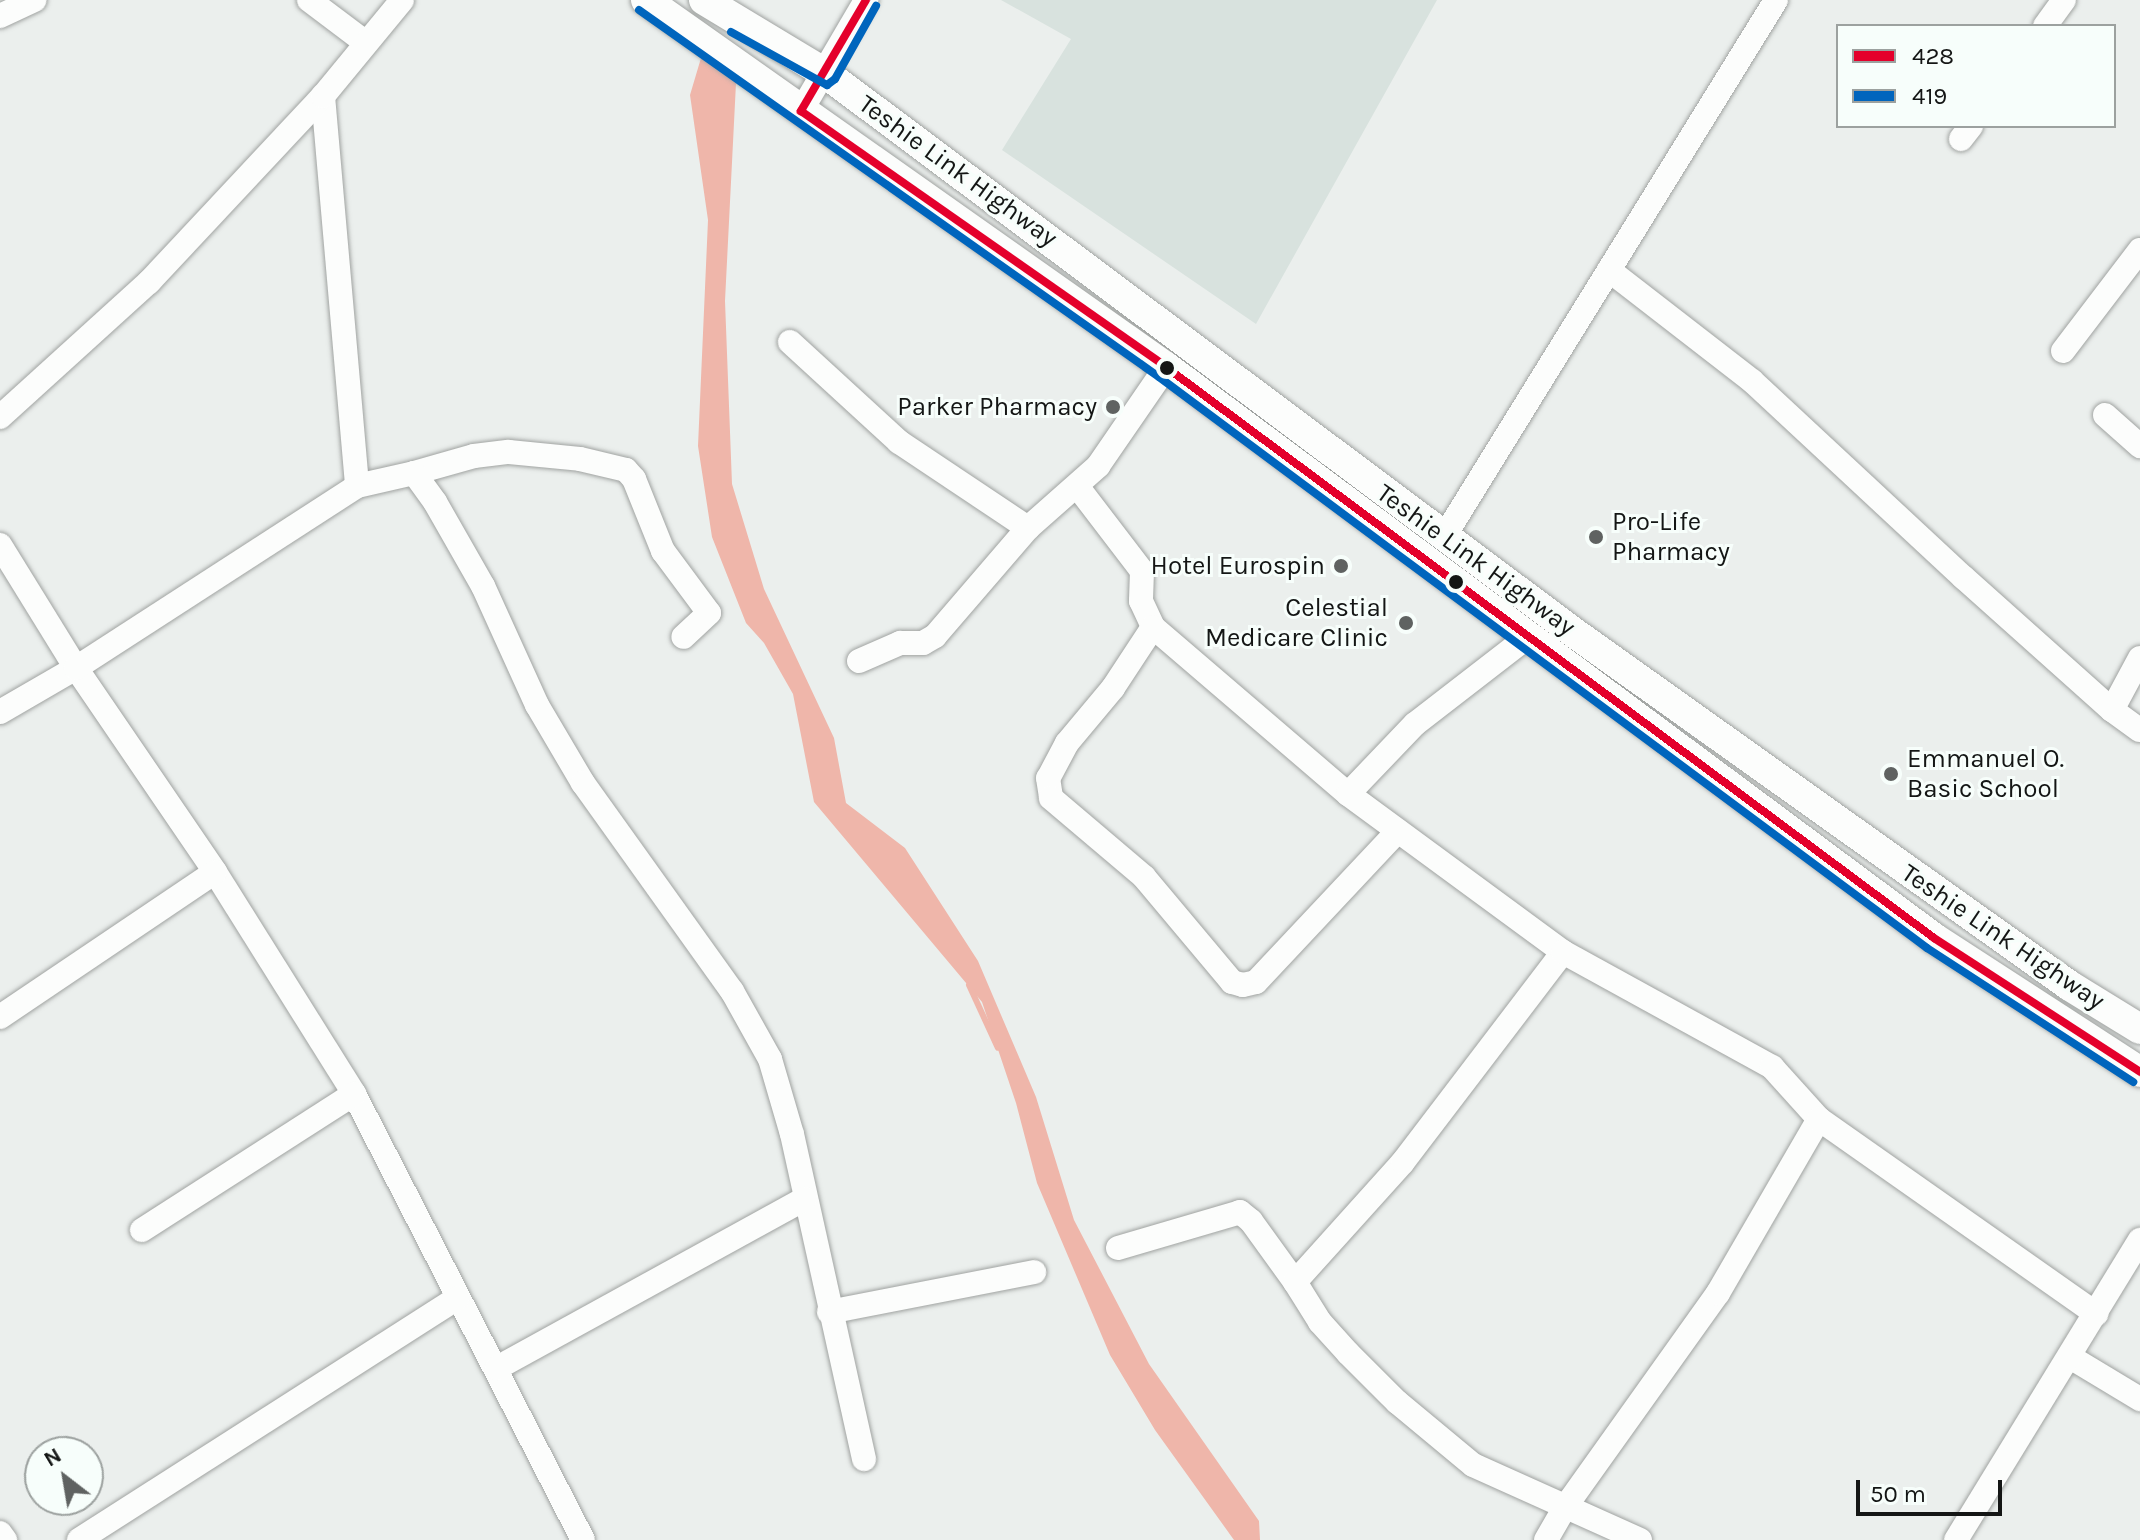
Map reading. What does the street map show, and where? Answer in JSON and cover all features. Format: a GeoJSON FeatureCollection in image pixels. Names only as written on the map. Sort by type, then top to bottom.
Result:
{"type":"FeatureCollection","features":[{"type":"Feature","properties":{"kind":"main road","name":"Teshie Link Highway"},"geometry":{"type":"LineString","coordinates":[[646,0],[1166,367],[1934,938],[2140,1072]]}},
{"type":"Feature","properties":{"kind":"main road","name":"Teshie Link Highway"},"geometry":{"type":"LineString","coordinates":[[704,0],[825,73],[1095,271],[1444,537],[1808,801],[2070,986],[2140,1029]]}},
{"type":"Feature","properties":{"kind":"street"},"geometry":{"type":"LineString","coordinates":[[0,16],[34,0]]}},
{"type":"Feature","properties":{"kind":"street"},"geometry":{"type":"LineString","coordinates":[[309,0],[366,43]]}},
{"type":"Feature","properties":{"kind":"street"},"geometry":{"type":"LineString","coordinates":[[0,417],[149,282],[323,96],[402,0]]}},
{"type":"Feature","properties":{"kind":"street"},"geometry":{"type":"LineString","coordinates":[[801,111],[866,0]]}},
{"type":"Feature","properties":{"kind":"street"},"geometry":{"type":"LineString","coordinates":[[1444,537],[1776,0]]}},
{"type":"Feature","properties":{"kind":"street"},"geometry":{"type":"LineString","coordinates":[[2046,24],[2064,0]]}},
{"type":"Feature","properties":{"kind":"street"},"geometry":{"type":"LineString","coordinates":[[323,96],[357,486]]}},
{"type":"Feature","properties":{"kind":"street"},"geometry":{"type":"LineString","coordinates":[[2063,351],[2140,250]]}},
{"type":"Feature","properties":{"kind":"street"},"geometry":{"type":"LineString","coordinates":[[1609,270],[1752,381],[2112,710],[2140,730]]}},
{"type":"Feature","properties":{"kind":"street"},"geometry":{"type":"LineString","coordinates":[[790,342],[899,442],[1028,528]]}},
{"type":"Feature","properties":{"kind":"street"},"geometry":{"type":"LineString","coordinates":[[859,661],[900,643],[923,643],[935,636],[1028,528],[1098,466],[1166,367]]}},
{"type":"Feature","properties":{"kind":"street"},"geometry":{"type":"LineString","coordinates":[[2105,415],[2140,446]]}},
{"type":"Feature","properties":{"kind":"street"},"geometry":{"type":"LineString","coordinates":[[0,712],[76,668],[357,486],[474,456],[509,452],[580,459],[626,470],[634,479],[663,551],[709,613],[683,637]]}},
{"type":"Feature","properties":{"kind":"street"},"geometry":{"type":"LineString","coordinates":[[414,473],[435,502],[483,586],[537,705],[583,783],[732,991],[770,1059],[864,1459]]}},
{"type":"Feature","properties":{"kind":"street"},"geometry":{"type":"LineString","coordinates":[[1077,486],[1142,571],[1141,601],[1153,627],[1348,794],[1563,952],[1772,1067],[1819,1119],[2096,1314]]}},
{"type":"Feature","properties":{"kind":"street"},"geometry":{"type":"LineString","coordinates":[[0,545],[76,668],[215,872],[354,1094],[583,1540]]}},
{"type":"Feature","properties":{"kind":"street"},"geometry":{"type":"LineString","coordinates":[[1153,627],[1113,688],[1067,743],[1048,778],[1051,798],[1144,877],[1232,982],[1243,985],[1256,982],[1398,831]]}},
{"type":"Feature","properties":{"kind":"street"},"geometry":{"type":"LineString","coordinates":[[1348,794],[1415,724],[1530,635]]}},
{"type":"Feature","properties":{"kind":"street"},"geometry":{"type":"LineString","coordinates":[[2112,710],[2140,658]]}},
{"type":"Feature","properties":{"kind":"street"},"geometry":{"type":"LineString","coordinates":[[0,1017],[215,872]]}},
{"type":"Feature","properties":{"kind":"street"},"geometry":{"type":"LineString","coordinates":[[1295,1282],[1403,1162],[1563,952]]}},
{"type":"Feature","properties":{"kind":"street"},"geometry":{"type":"LineString","coordinates":[[142,1230],[354,1094]]}},
{"type":"Feature","properties":{"kind":"street"},"geometry":{"type":"LineString","coordinates":[[1546,1540],[1566,1506],[1718,1293],[1819,1119]]}},
{"type":"Feature","properties":{"kind":"street"},"geometry":{"type":"LineString","coordinates":[[497,1368],[805,1199]]}},
{"type":"Feature","properties":{"kind":"street"},"geometry":{"type":"LineString","coordinates":[[1118,1248],[1240,1212],[1251,1221],[1320,1322],[1348,1353],[1397,1402],[1473,1465],[1640,1540]]}},
{"type":"Feature","properties":{"kind":"street"},"geometry":{"type":"LineString","coordinates":[[1956,1540],[2140,1240]]}},
{"type":"Feature","properties":{"kind":"street"},"geometry":{"type":"LineString","coordinates":[[829,1312],[1034,1272]]}},
{"type":"Feature","properties":{"kind":"street"},"geometry":{"type":"LineString","coordinates":[[79,1540],[457,1298]]}},
{"type":"Feature","properties":{"kind":"street"},"geometry":{"type":"LineString","coordinates":[[2070,1357],[2140,1399]]}},
{"type":"Feature","properties":{"kind":"street"},"geometry":{"type":"LineString","coordinates":[[0,1533],[5,1540]]}},
{"type":"Feature","properties":{"kind":"shaded area"},"geometry":{"type":"Polygon","coordinates":[[[1001,0],[1437,0],[1256,324],[1002,150],[1071,39],[1001,0]]]}},
{"type":"Feature","properties":{"kind":"shaded area"},"geometry":{"type":"Polygon","coordinates":[[[701,58],[736,83],[725,301],[732,484],[764,589],[834,738],[846,803],[905,848],[978,961],[1036,1097],[1074,1220],[1149,1364],[1259,1521],[1260,1540],[1234,1540],[1155,1430],[1110,1355],[1037,1183],[1016,1103],[982,1002],[814,802],[793,694],[764,643],[746,623],[712,537],[698,446],[708,220],[690,95],[701,58]]]}},
{"type":"Feature","properties":{"kind":"waterway"},"geometry":{"type":"LineString","coordinates":[[969,985],[998,1048]]}},
{"type":"Feature","properties":{"kind":"transit line","name":"428"},"geometry":{"type":"LineString","coordinates":[[866,0],[801,111],[1166,367],[1934,938],[2140,1072]]}},
{"type":"Feature","properties":{"kind":"transit line","name":"419"},"geometry":{"type":"LineString","coordinates":[[731,32],[827,85],[835,79],[876,6]]}},
{"type":"Feature","properties":{"kind":"transit line","name":"419"},"geometry":{"type":"LineString","coordinates":[[639,10],[1159,377],[1927,948],[2133,1082]]}},
{"type":"Feature","properties":{"kind":"place","name":"Parker Pharmacy"},"geometry":{"type":"Point","coordinates":[1113,407]}},
{"type":"Feature","properties":{"kind":"place","name":"Pro-Life Pharmacy"},"geometry":{"type":"Point","coordinates":[1596,537]}},
{"type":"Feature","properties":{"kind":"place","name":"Hotel Eurospin"},"geometry":{"type":"Point","coordinates":[1341,566]}},
{"type":"Feature","properties":{"kind":"place","name":"Celestial Medicare Clinic"},"geometry":{"type":"Point","coordinates":[1406,623]}},
{"type":"Feature","properties":{"kind":"place","name":"Emmanuel O. Basic School"},"geometry":{"type":"Point","coordinates":[1891,774]}}]}
